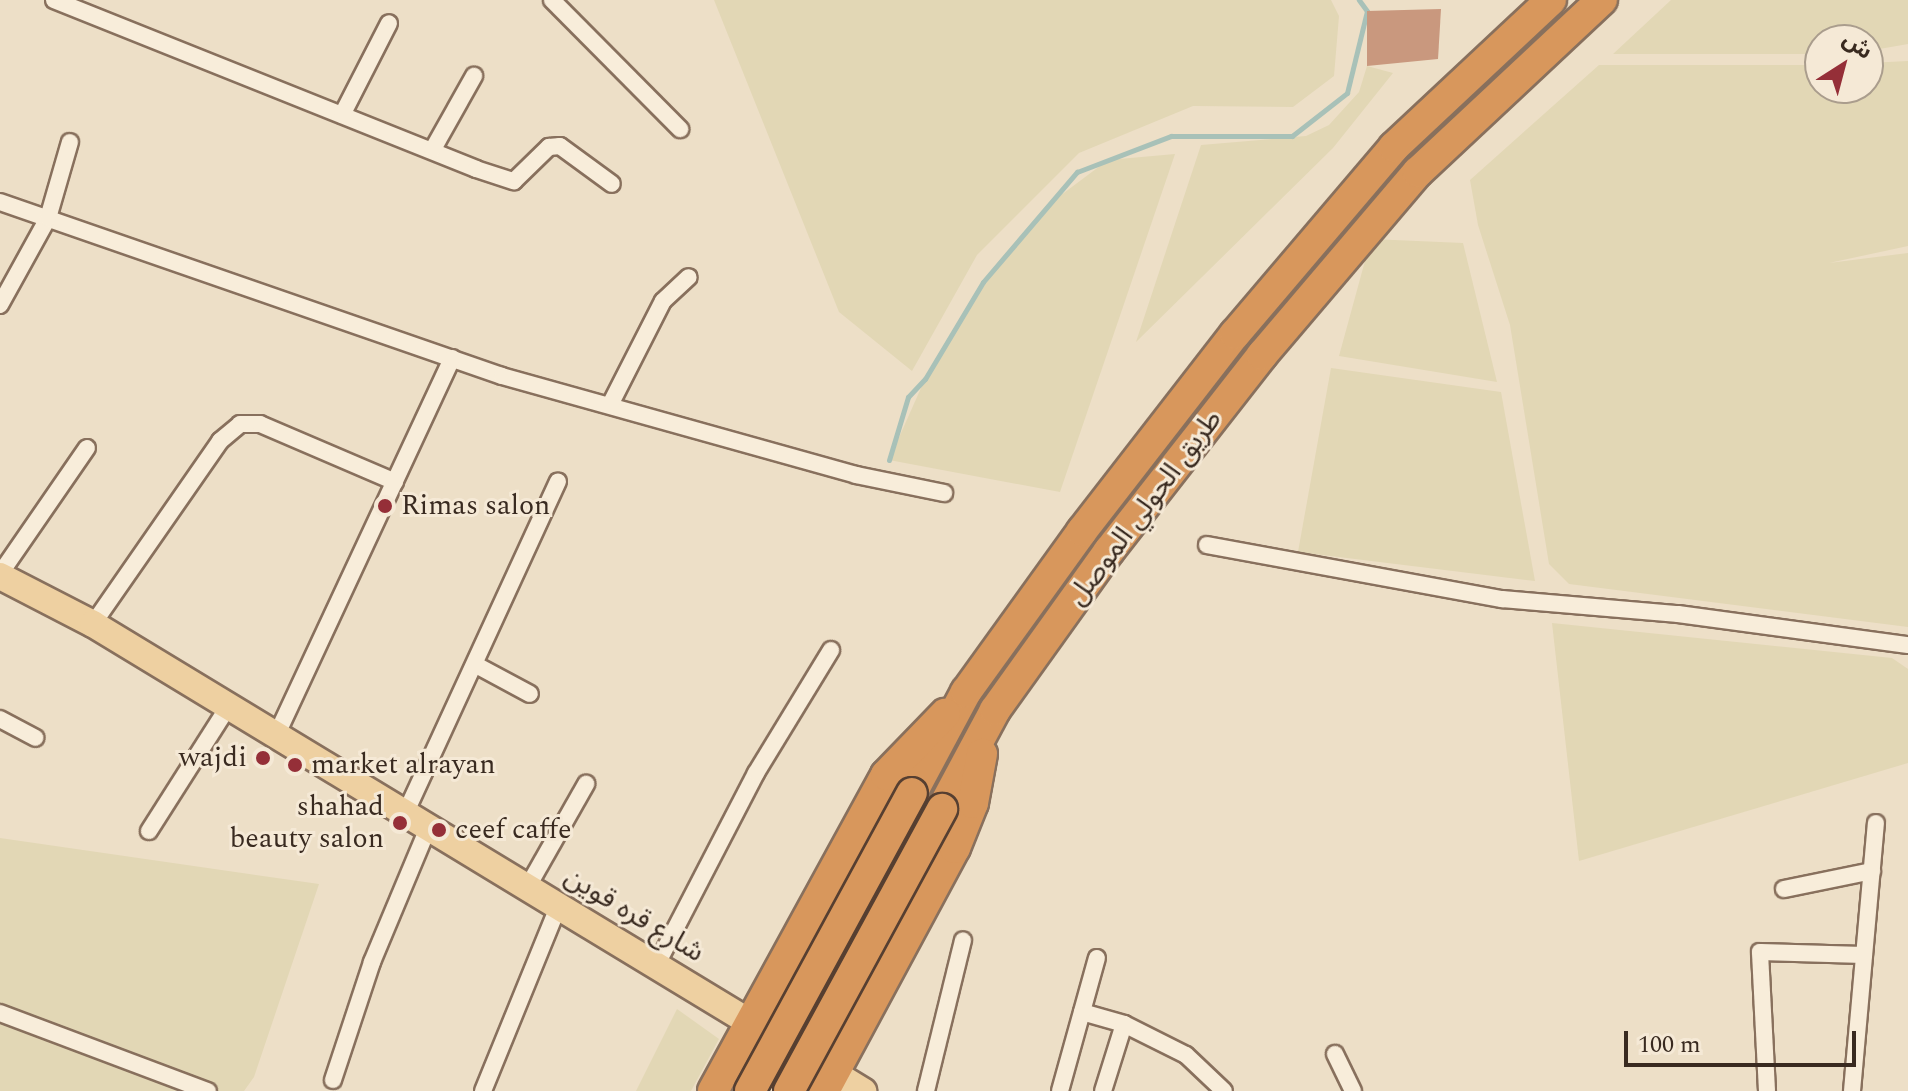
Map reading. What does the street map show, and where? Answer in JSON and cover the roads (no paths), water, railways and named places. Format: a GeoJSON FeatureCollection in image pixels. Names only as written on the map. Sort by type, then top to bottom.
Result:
{"type":"FeatureCollection","features":[{"type":"Feature","properties":{"kind":"highway","name":"طريق الحولي الموصل"},"geometry":{"type":"LineString","coordinates":[[750,1091],[966,692],[1082,531],[1235,334],[1394,147],[1551,0]]}},
{"type":"Feature","properties":{"kind":"highway","name":"طريق الحولي الموصل"},"geometry":{"type":"LineString","coordinates":[[789,1091],[995,710],[1109,551],[1262,355],[1408,183],[1602,0]]}},
{"type":"Feature","properties":{"kind":"highway"},"geometry":{"type":"LineString","coordinates":[[713,1091],[886,775],[966,692]]}},
{"type":"Feature","properties":{"kind":"highway"},"geometry":{"type":"LineString","coordinates":[[829,1082],[955,848],[995,710]]}},
{"type":"Feature","properties":{"kind":"main road","name":"شارع قره قوين"},"geometry":{"type":"LineString","coordinates":[[0,575],[93,624],[751,1023],[829,1082],[863,1091]]}},
{"type":"Feature","properties":{"kind":"street"},"geometry":{"type":"LineString","coordinates":[[54,0],[514,181],[549,147],[560,146],[612,184]]}},
{"type":"Feature","properties":{"kind":"street"},"geometry":{"type":"LineString","coordinates":[[552,0],[680,129]]}},
{"type":"Feature","properties":{"kind":"street"},"geometry":{"type":"LineString","coordinates":[[342,115],[389,23]]}},
{"type":"Feature","properties":{"kind":"street"},"geometry":{"type":"LineString","coordinates":[[433,149],[474,76]]}},
{"type":"Feature","properties":{"kind":"street"},"geometry":{"type":"LineString","coordinates":[[0,305],[48,218],[70,142]]}},
{"type":"Feature","properties":{"kind":"street"},"geometry":{"type":"LineString","coordinates":[[0,202],[452,358],[856,475],[944,493]]}},
{"type":"Feature","properties":{"kind":"street"},"geometry":{"type":"LineString","coordinates":[[611,403],[663,301],[689,277]]}},
{"type":"Feature","properties":{"kind":"street"},"geometry":{"type":"LineString","coordinates":[[276,736],[452,358]]}},
{"type":"Feature","properties":{"kind":"street"},"geometry":{"type":"LineString","coordinates":[[93,624],[220,441],[240,424],[260,424],[395,482]]}},
{"type":"Feature","properties":{"kind":"street"},"geometry":{"type":"LineString","coordinates":[[0,575],[87,448]]}},
{"type":"Feature","properties":{"kind":"street"},"geometry":{"type":"LineString","coordinates":[[333,1080],[416,821],[476,665],[558,482]]}},
{"type":"Feature","properties":{"kind":"street"},"geometry":{"type":"LineString","coordinates":[[1207,545],[1502,599],[1678,614],[1908,645]]}},
{"type":"Feature","properties":{"kind":"street"},"geometry":{"type":"LineString","coordinates":[[656,966],[756,773],[831,650]]}},
{"type":"Feature","properties":{"kind":"street"},"geometry":{"type":"LineString","coordinates":[[476,665],[530,694]]}},
{"type":"Feature","properties":{"kind":"street"},"geometry":{"type":"LineString","coordinates":[[149,831],[228,707]]}},
{"type":"Feature","properties":{"kind":"street"},"geometry":{"type":"LineString","coordinates":[[0,719],[35,738]]}},
{"type":"Feature","properties":{"kind":"street"},"geometry":{"type":"LineString","coordinates":[[527,888],[586,784]]}},
{"type":"Feature","properties":{"kind":"street"},"geometry":{"type":"LineString","coordinates":[[1852,1091],[1876,823]]}},
{"type":"Feature","properties":{"kind":"street"},"geometry":{"type":"LineString","coordinates":[[1784,889],[1872,871]]}},
{"type":"Feature","properties":{"kind":"street"},"geometry":{"type":"LineString","coordinates":[[483,1091],[558,907]]}},
{"type":"Feature","properties":{"kind":"street"},"geometry":{"type":"LineString","coordinates":[[926,1091],[963,940]]}},
{"type":"Feature","properties":{"kind":"street"},"geometry":{"type":"LineString","coordinates":[[1767,1091],[1760,952],[1864,955]]}},
{"type":"Feature","properties":{"kind":"street"},"geometry":{"type":"LineString","coordinates":[[1060,1091],[1097,958]]}},
{"type":"Feature","properties":{"kind":"street"},"geometry":{"type":"LineString","coordinates":[[1082,1012],[1124,1024],[1186,1055],[1224,1091]]}},
{"type":"Feature","properties":{"kind":"street"},"geometry":{"type":"LineString","coordinates":[[0,1013],[208,1091]]}},
{"type":"Feature","properties":{"kind":"street"},"geometry":{"type":"LineString","coordinates":[[1103,1091],[1124,1024]]}},
{"type":"Feature","properties":{"kind":"street"},"geometry":{"type":"LineString","coordinates":[[1335,1054],[1353,1091]]}},
{"type":"Feature","properties":{"kind":"waterway"},"geometry":{"type":"LineString","coordinates":[[889,460],[908,397],[925,379],[983,282],[1077,172],[1171,136],[1292,136],[1347,93],[1367,11],[1359,0]]}},
{"type":"Feature","properties":{"kind":"place","name":"Rimas salon"},"geometry":{"type":"Point","coordinates":[385,506]}},
{"type":"Feature","properties":{"kind":"place","name":"wajdi"},"geometry":{"type":"Point","coordinates":[263,758]}},
{"type":"Feature","properties":{"kind":"place","name":"market alrayan"},"geometry":{"type":"Point","coordinates":[295,765]}},
{"type":"Feature","properties":{"kind":"place","name":"shahad beauty salon"},"geometry":{"type":"Point","coordinates":[400,823]}},
{"type":"Feature","properties":{"kind":"place","name":"ceef caffe"},"geometry":{"type":"Point","coordinates":[439,830]}}]}
